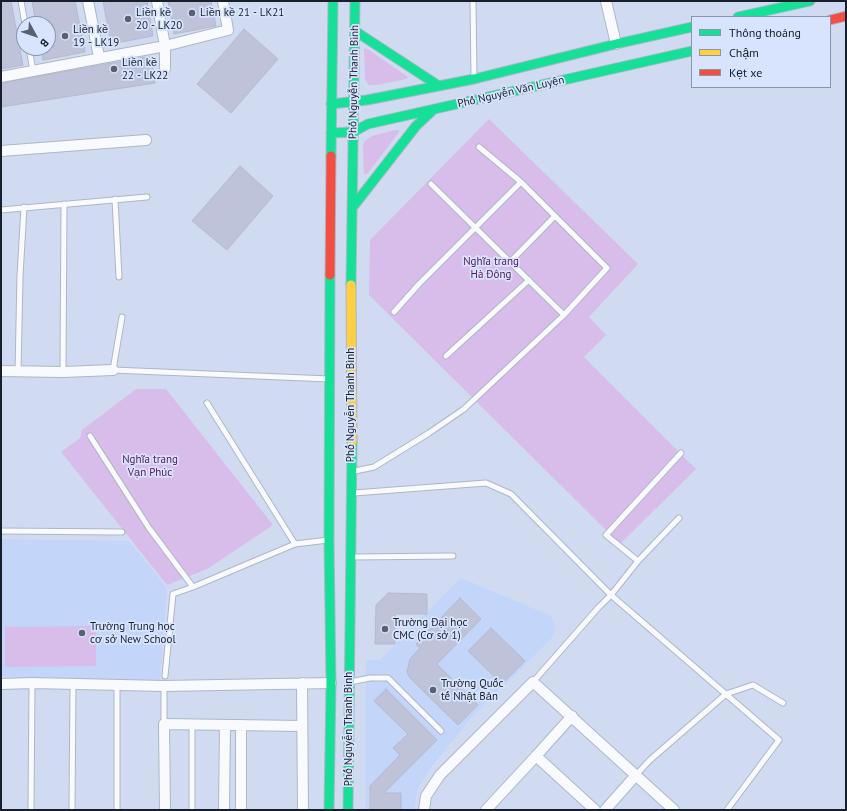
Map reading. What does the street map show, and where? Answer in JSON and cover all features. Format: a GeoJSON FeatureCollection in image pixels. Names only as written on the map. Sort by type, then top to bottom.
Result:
{"type":"FeatureCollection","features":[{"type":"Feature","properties":{"kind":"main road","name":"Phố Nguyễn Thanh Bình"},"geometry":{"type":"LineString","coordinates":[[329,810],[332,683],[329,540],[331,104],[333,1]]}},
{"type":"Feature","properties":{"kind":"main road","name":"Phố Nguyễn Thanh Bình"},"geometry":{"type":"LineString","coordinates":[[348,810],[352,472],[352,208],[355,1]]}},
{"type":"Feature","properties":{"kind":"main road"},"geometry":{"type":"LineString","coordinates":[[742,16],[810,1]]}},
{"type":"Feature","properties":{"kind":"main road"},"geometry":{"type":"LineString","coordinates":[[831,20],[846,16]]}},
{"type":"Feature","properties":{"kind":"main road","name":"Phố Nguyễn Văn Luyện"},"geometry":{"type":"LineString","coordinates":[[331,104],[354,102],[474,79],[691,27]]}},
{"type":"Feature","properties":{"kind":"main road"},"geometry":{"type":"LineString","coordinates":[[355,31],[439,86]]}},
{"type":"Feature","properties":{"kind":"main road","name":"Phố Nguyễn Văn Luyện"},"geometry":{"type":"LineString","coordinates":[[331,133],[353,132],[368,124],[691,50]]}},
{"type":"Feature","properties":{"kind":"main road"},"geometry":{"type":"LineString","coordinates":[[352,208],[416,126],[434,110]]}},
{"type":"Feature","properties":{"kind":"street"},"geometry":{"type":"LineString","coordinates":[[88,1],[99,57]]}},
{"type":"Feature","properties":{"kind":"street"},"geometry":{"type":"LineString","coordinates":[[157,1],[165,46],[165,69]]}},
{"type":"Feature","properties":{"kind":"street"},"geometry":{"type":"LineString","coordinates":[[1,77],[99,57],[165,46],[228,30],[223,1]]}},
{"type":"Feature","properties":{"kind":"street"},"geometry":{"type":"LineString","coordinates":[[606,1],[616,44]]}},
{"type":"Feature","properties":{"kind":"street"},"geometry":{"type":"LineString","coordinates":[[1,151],[146,140]]}},
{"type":"Feature","properties":{"kind":"street"},"geometry":{"type":"LineString","coordinates":[[1,371],[63,372],[112,370]]}},
{"type":"Feature","properties":{"kind":"street"},"geometry":{"type":"LineString","coordinates":[[1,684],[32,683],[117,685],[164,681],[332,683]]}},
{"type":"Feature","properties":{"kind":"street"},"geometry":{"type":"LineString","coordinates":[[424,810],[426,796],[440,775],[533,682],[674,810]]}},
{"type":"Feature","properties":{"kind":"street"},"geometry":{"type":"LineString","coordinates":[[302,683],[303,810]]}},
{"type":"Feature","properties":{"kind":"street"},"geometry":{"type":"LineString","coordinates":[[486,810],[572,716]]}},
{"type":"Feature","properties":{"kind":"street"},"geometry":{"type":"LineString","coordinates":[[165,810],[164,724],[302,726]]}},
{"type":"Feature","properties":{"kind":"street"},"geometry":{"type":"LineString","coordinates":[[224,810],[226,725]]}},
{"type":"Feature","properties":{"kind":"street"},"geometry":{"type":"LineString","coordinates":[[241,725],[241,810]]}},
{"type":"Feature","properties":{"kind":"street"},"geometry":{"type":"LineString","coordinates":[[536,756],[595,810]]}},
{"type":"Feature","properties":{"kind":"street"},"geometry":{"type":"LineString","coordinates":[[605,810],[636,775]]}},
{"type":"Feature","properties":{"kind":"lane"},"geometry":{"type":"LineString","coordinates":[[20,1],[23,16]]}},
{"type":"Feature","properties":{"kind":"lane"},"geometry":{"type":"LineString","coordinates":[[474,1],[474,79]]}},
{"type":"Feature","properties":{"kind":"lane"},"geometry":{"type":"LineString","coordinates":[[31,56],[34,71]]}},
{"type":"Feature","properties":{"kind":"lane"},"geometry":{"type":"LineString","coordinates":[[352,472],[374,467],[429,433],[464,409],[564,315],[607,268],[521,182],[479,147]]}},
{"type":"Feature","properties":{"kind":"lane"},"geometry":{"type":"LineString","coordinates":[[394,312],[419,284],[521,182]]}},
{"type":"Feature","properties":{"kind":"lane"},"geometry":{"type":"LineString","coordinates":[[431,184],[564,315]]}},
{"type":"Feature","properties":{"kind":"lane"},"geometry":{"type":"LineString","coordinates":[[1,210],[147,197]]}},
{"type":"Feature","properties":{"kind":"lane"},"geometry":{"type":"LineString","coordinates":[[115,199],[119,276]]}},
{"type":"Feature","properties":{"kind":"lane"},"geometry":{"type":"LineString","coordinates":[[63,372],[64,204]]}},
{"type":"Feature","properties":{"kind":"lane"},"geometry":{"type":"LineString","coordinates":[[18,372],[20,276],[24,207]]}},
{"type":"Feature","properties":{"kind":"lane"},"geometry":{"type":"LineString","coordinates":[[510,262],[555,216]]}},
{"type":"Feature","properties":{"kind":"lane"},"geometry":{"type":"LineString","coordinates":[[446,356],[528,280]]}},
{"type":"Feature","properties":{"kind":"lane"},"geometry":{"type":"LineString","coordinates":[[122,317],[112,370],[330,379]]}},
{"type":"Feature","properties":{"kind":"lane"},"geometry":{"type":"LineString","coordinates":[[207,403],[295,544]]}},
{"type":"Feature","properties":{"kind":"lane"},"geometry":{"type":"LineString","coordinates":[[90,436],[149,528],[194,588]]}},
{"type":"Feature","properties":{"kind":"lane"},"geometry":{"type":"LineString","coordinates":[[638,561],[606,536],[681,454]]}},
{"type":"Feature","properties":{"kind":"lane"},"geometry":{"type":"LineString","coordinates":[[351,493],[486,483],[511,494],[611,595],[779,740],[727,810]]}},
{"type":"Feature","properties":{"kind":"lane"},"geometry":{"type":"LineString","coordinates":[[533,682],[611,595],[638,561],[679,518]]}},
{"type":"Feature","properties":{"kind":"lane"},"geometry":{"type":"LineString","coordinates":[[1,532],[122,532]]}},
{"type":"Feature","properties":{"kind":"lane"},"geometry":{"type":"LineString","coordinates":[[164,724],[164,681],[173,594],[194,588],[295,544],[329,540]]}},
{"type":"Feature","properties":{"kind":"lane"},"geometry":{"type":"LineString","coordinates":[[350,558],[453,556]]}},
{"type":"Feature","properties":{"kind":"lane"},"geometry":{"type":"LineString","coordinates":[[349,682],[370,678],[388,678],[441,731]]}},
{"type":"Feature","properties":{"kind":"lane"},"geometry":{"type":"LineString","coordinates":[[31,810],[32,683]]}},
{"type":"Feature","properties":{"kind":"lane"},"geometry":{"type":"LineString","coordinates":[[72,810],[73,684]]}},
{"type":"Feature","properties":{"kind":"lane"},"geometry":{"type":"LineString","coordinates":[[117,685],[117,810]]}},
{"type":"Feature","properties":{"kind":"lane"},"geometry":{"type":"LineString","coordinates":[[636,775],[650,760],[726,694],[753,685],[783,703]]}},
{"type":"Feature","properties":{"kind":"lane"},"geometry":{"type":"LineString","coordinates":[[192,724],[192,810]]}},
{"type":"Feature","properties":{"kind":"shaded area","name":"Trường Trung học cơ sở New School"},"geometry":{"type":"Polygon","coordinates":[[[1,539],[129,541],[167,588],[160,682],[1,677],[1,539]]]}},
{"type":"Feature","properties":{"kind":"shaded area","name":"Trường Quốc tế Nhật Bản"},"geometry":{"type":"Polygon","coordinates":[[[461,578],[551,616],[556,629],[551,639],[470,719],[429,770],[418,788],[414,810],[365,810],[366,660],[380,660],[461,578]]]}},
{"type":"Feature","properties":{"kind":"green space"},"geometry":{"type":"Polygon","coordinates":[[[364,48],[408,77],[406,79],[377,85],[369,85],[365,80],[364,48]]]}},
{"type":"Feature","properties":{"kind":"green space","name":"Nghĩa trang Hà Đông"},"geometry":{"type":"Polygon","coordinates":[[[489,119],[638,264],[589,317],[606,335],[584,357],[696,469],[620,544],[369,295],[370,240],[489,119]]]}},
{"type":"Feature","properties":{"kind":"green space"},"geometry":{"type":"Polygon","coordinates":[[[399,130],[399,132],[368,173],[364,175],[363,145],[365,141],[372,136],[399,130]]]}},
{"type":"Feature","properties":{"kind":"green space","name":"Nghĩa trang Vạn Phúc"},"geometry":{"type":"Polygon","coordinates":[[[136,389],[166,389],[273,525],[207,569],[167,585],[61,452],[80,438],[82,430],[136,389]]]}},
{"type":"Feature","properties":{"kind":"green space"},"geometry":{"type":"Polygon","coordinates":[[[96,626],[96,666],[5,667],[5,627],[96,626]]]}},
{"type":"Feature","properties":{"kind":"building"},"geometry":{"type":"Polygon","coordinates":[[[1,1],[11,1],[16,28],[16,56],[21,56],[23,65],[1,69],[1,1]]]}},
{"type":"Feature","properties":{"kind":"building","name":"Liền kề 19 - LK19"},"geometry":{"type":"Polygon","coordinates":[[[32,1],[75,1],[85,52],[43,60],[42,56],[56,56],[56,16],[35,16],[32,1]]]}},
{"type":"Feature","properties":{"kind":"building","name":"Liền kề 20 - LK20"},"geometry":{"type":"Polygon","coordinates":[[[103,1],[147,1],[153,36],[111,44],[103,1]]]}},
{"type":"Feature","properties":{"kind":"building","name":"Liền kề 21 - LK21"},"geometry":{"type":"Polygon","coordinates":[[[168,1],[211,1],[216,26],[174,34],[168,1]]]}},
{"type":"Feature","properties":{"kind":"building"},"geometry":{"type":"Polygon","coordinates":[[[244,29],[278,59],[231,113],[197,84],[244,29]]]}},
{"type":"Feature","properties":{"kind":"building","name":"Liền kề 22 - LK22"},"geometry":{"type":"Polygon","coordinates":[[[151,56],[155,83],[1,107],[1,83],[151,56]]]}},
{"type":"Feature","properties":{"kind":"building"},"geometry":{"type":"Polygon","coordinates":[[[240,166],[273,196],[227,250],[192,221],[240,166]]]}},
{"type":"Feature","properties":{"kind":"building","name":"Trường Đại học CMC (Cơ sở 1)"},"geometry":{"type":"Polygon","coordinates":[[[388,593],[427,594],[427,614],[395,614],[395,644],[375,644],[376,605],[388,593]]]}},
{"type":"Feature","properties":{"kind":"building"},"geometry":{"type":"Polygon","coordinates":[[[460,598],[481,619],[437,664],[478,705],[458,725],[410,678],[407,672],[410,659],[420,648],[416,644],[460,598]]]}},
{"type":"Feature","properties":{"kind":"building"},"geometry":{"type":"Polygon","coordinates":[[[491,628],[525,661],[502,684],[468,651],[491,628]]]}},
{"type":"Feature","properties":{"kind":"building"},"geometry":{"type":"Polygon","coordinates":[[[386,689],[437,740],[384,793],[401,793],[401,810],[370,810],[370,786],[400,755],[393,748],[408,734],[374,701],[386,689]]]}},
{"type":"Feature","properties":{"kind":"traffic: fast"},"geometry":{"type":"LineString","coordinates":[[331,156],[333,1]]}},
{"type":"Feature","properties":{"kind":"traffic: fast"},"geometry":{"type":"LineString","coordinates":[[351,285],[355,1]]}},
{"type":"Feature","properties":{"kind":"traffic: fast"},"geometry":{"type":"LineString","coordinates":[[742,16],[810,1]]}},
{"type":"Feature","properties":{"kind":"traffic: fast"},"geometry":{"type":"LineString","coordinates":[[331,104],[367,100],[474,79],[691,27]]}},
{"type":"Feature","properties":{"kind":"traffic: fast"},"geometry":{"type":"LineString","coordinates":[[355,31],[439,86]]}},
{"type":"Feature","properties":{"kind":"traffic: fast"},"geometry":{"type":"LineString","coordinates":[[331,133],[353,132],[368,124],[691,51]]}},
{"type":"Feature","properties":{"kind":"traffic: fast"},"geometry":{"type":"LineString","coordinates":[[352,208],[416,126],[433,110]]}},
{"type":"Feature","properties":{"kind":"traffic: fast"},"geometry":{"type":"LineString","coordinates":[[329,810],[331,683],[329,540],[330,275]]}},
{"type":"Feature","properties":{"kind":"traffic: fast"},"geometry":{"type":"LineString","coordinates":[[348,810],[352,442]]}},
{"type":"Feature","properties":{"kind":"traffic: slow"},"geometry":{"type":"LineString","coordinates":[[351,285],[352,442]]}},
{"type":"Feature","properties":{"kind":"traffic: jam"},"geometry":{"type":"LineString","coordinates":[[831,20],[846,16]]}},
{"type":"Feature","properties":{"kind":"traffic: jam"},"geometry":{"type":"LineString","coordinates":[[330,275],[331,156]]}},
{"type":"Feature","properties":{"kind":"place","name":"Liền kề 21 - LK21"},"geometry":{"type":"Point","coordinates":[192,13]}},
{"type":"Feature","properties":{"kind":"place","name":"Liền kề 20 - LK20"},"geometry":{"type":"Point","coordinates":[128,19]}},
{"type":"Feature","properties":{"kind":"place","name":"Liền kề 19 - LK19"},"geometry":{"type":"Point","coordinates":[65,36]}},
{"type":"Feature","properties":{"kind":"place","name":"Liền kề 22 - LK22"},"geometry":{"type":"Point","coordinates":[114,69]}},
{"type":"Feature","properties":{"kind":"place","name":"Trường Đại học CMC (Cơ sở 1)"},"geometry":{"type":"Point","coordinates":[385,629]}},
{"type":"Feature","properties":{"kind":"place","name":"Trường Trung học cơ sở New School"},"geometry":{"type":"Point","coordinates":[82,633]}},
{"type":"Feature","properties":{"kind":"place","name":"Trường Quốc tế Nhật Bản"},"geometry":{"type":"Point","coordinates":[433,690]}}]}
